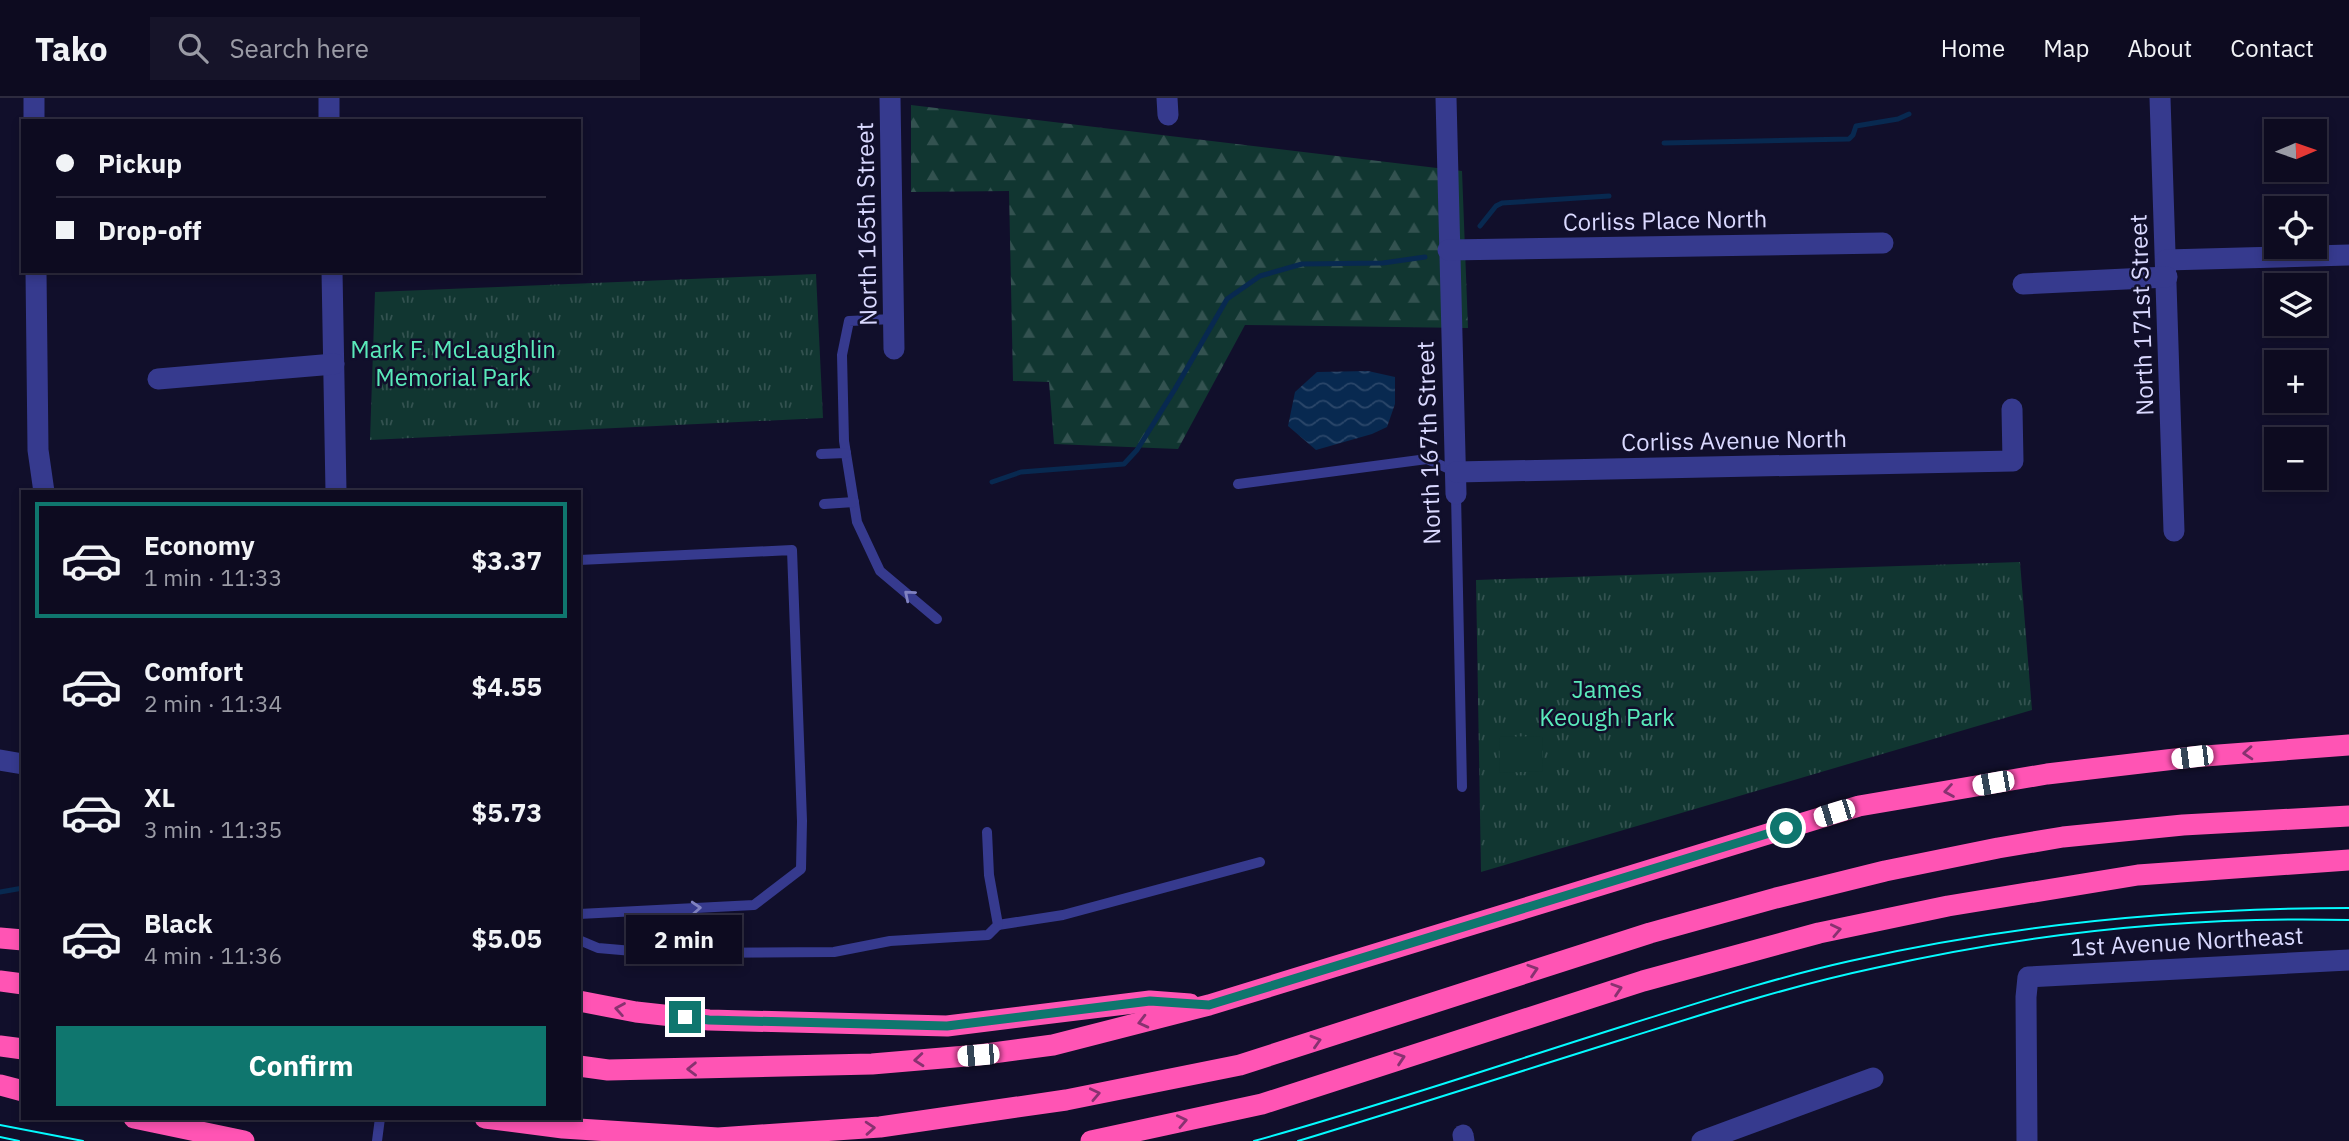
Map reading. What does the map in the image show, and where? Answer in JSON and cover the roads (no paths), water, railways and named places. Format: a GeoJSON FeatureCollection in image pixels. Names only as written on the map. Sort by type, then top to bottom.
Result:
{"type":"FeatureCollection","features":[{"type":"Feature","properties":{"kind":"highway"},"geometry":{"type":"LineString","coordinates":[[581,1066],[620,1070],[872,1064],[978,1055],[1053,1045],[1209,1005],[1858,806],[2047,774],[2192,757],[2349,746]]}},
{"type":"Feature","properties":{"kind":"highway"},"geometry":{"type":"LineString","coordinates":[[501,1120],[564,1128],[718,1138],[880,1127],[1066,1100],[1240,1065],[1650,933],[1885,871],[2063,837],[2183,825],[2349,816]]}},
{"type":"Feature","properties":{"kind":"highway"},"geometry":{"type":"LineString","coordinates":[[1091,1141],[1262,1104],[1643,981],[1819,933],[1948,906],[2138,875],[2349,860]]}},
{"type":"Feature","properties":{"kind":"highway"},"geometry":{"type":"LineString","coordinates":[[0,938],[21,940]]}},
{"type":"Feature","properties":{"kind":"highway"},"geometry":{"type":"LineString","coordinates":[[0,981],[21,985]]}},
{"type":"Feature","properties":{"kind":"highway"},"geometry":{"type":"LineString","coordinates":[[581,1001],[636,1012],[709,1020],[947,1026],[1150,1001],[1209,1005]]}},
{"type":"Feature","properties":{"kind":"highway"},"geometry":{"type":"LineString","coordinates":[[0,1046],[21,1049]]}},
{"type":"Feature","properties":{"kind":"highway"},"geometry":{"type":"LineString","coordinates":[[0,1085],[21,1090]]}},
{"type":"Feature","properties":{"kind":"highway"},"geometry":{"type":"LineString","coordinates":[[144,1120],[244,1141]]}},
{"type":"Feature","properties":{"kind":"street"},"geometry":{"type":"LineString","coordinates":[[34,98],[34,119]]}},
{"type":"Feature","properties":{"kind":"street"},"geometry":{"type":"LineString","coordinates":[[329,98],[329,119]]}},
{"type":"Feature","properties":{"kind":"street","name":"North 165th Street"},"geometry":{"type":"LineString","coordinates":[[890,98],[894,349]]}},
{"type":"Feature","properties":{"kind":"street","name":"North 167th Street"},"geometry":{"type":"LineString","coordinates":[[1446,98],[1456,494]]}},
{"type":"Feature","properties":{"kind":"street","name":"North 171st Street"},"geometry":{"type":"LineString","coordinates":[[2160,98],[2174,531]]}},
{"type":"Feature","properties":{"kind":"street","name":"Corliss Place North"},"geometry":{"type":"LineString","coordinates":[[1448,250],[1883,243]]}},
{"type":"Feature","properties":{"kind":"street"},"geometry":{"type":"LineString","coordinates":[[2023,284],[2166,268],[2349,255]]}},
{"type":"Feature","properties":{"kind":"street"},"geometry":{"type":"LineString","coordinates":[[36,273],[38,450],[44,490]]}},
{"type":"Feature","properties":{"kind":"street"},"geometry":{"type":"LineString","coordinates":[[332,273],[337,490]]}},
{"type":"Feature","properties":{"kind":"street"},"geometry":{"type":"LineString","coordinates":[[158,379],[334,364]]}},
{"type":"Feature","properties":{"kind":"street","name":"Corliss Avenue North"},"geometry":{"type":"LineString","coordinates":[[1456,472],[2013,461],[2012,409]]}},
{"type":"Feature","properties":{"kind":"street"},"geometry":{"type":"LineString","coordinates":[[0,760],[21,764]]}},
{"type":"Feature","properties":{"kind":"street","name":"1st Avenue Northeast"},"geometry":{"type":"LineString","coordinates":[[2028,1141],[2028,977],[2349,960]]}},
{"type":"Feature","properties":{"kind":"street"},"geometry":{"type":"LineString","coordinates":[[1702,1141],[1873,1078]]}},
{"type":"Feature","properties":{"kind":"lane"},"geometry":{"type":"LineString","coordinates":[[893,319],[849,321],[842,355],[846,453],[858,522],[880,571],[937,619]]}},
{"type":"Feature","properties":{"kind":"lane"},"geometry":{"type":"LineString","coordinates":[[821,454],[846,453]]}},
{"type":"Feature","properties":{"kind":"lane"},"geometry":{"type":"LineString","coordinates":[[1238,484],[1427,459],[1456,472]]}},
{"type":"Feature","properties":{"kind":"lane","name":"North 167th Street"},"geometry":{"type":"LineString","coordinates":[[1456,494],[1462,787]]}},
{"type":"Feature","properties":{"kind":"lane"},"geometry":{"type":"LineString","coordinates":[[824,504],[854,502]]}},
{"type":"Feature","properties":{"kind":"lane"},"geometry":{"type":"LineString","coordinates":[[581,560],[792,550],[802,869],[754,905],[581,914]]}},
{"type":"Feature","properties":{"kind":"lane"},"geometry":{"type":"LineString","coordinates":[[987,832],[989,875],[998,925]]}},
{"type":"Feature","properties":{"kind":"lane"},"geometry":{"type":"LineString","coordinates":[[581,941],[598,948],[656,953],[834,952],[890,941],[988,935],[998,925],[1063,915],[1260,862]]}},
{"type":"Feature","properties":{"kind":"lane"},"geometry":{"type":"LineString","coordinates":[[377,1141],[380,1120]]}},
{"type":"Feature","properties":{"kind":"water"},"geometry":{"type":"Polygon","coordinates":[[[1368,371],[1395,377],[1395,404],[1387,427],[1316,450],[1288,426],[1295,392],[1317,372],[1368,371]]]}},
{"type":"Feature","properties":{"kind":"waterway"},"geometry":{"type":"LineString","coordinates":[[1664,143],[1849,139],[1856,126],[1898,119],[1909,114]]}},
{"type":"Feature","properties":{"kind":"waterway"},"geometry":{"type":"LineString","coordinates":[[1480,226],[1496,206],[1502,203],[1609,196]]}},
{"type":"Feature","properties":{"kind":"waterway"},"geometry":{"type":"LineString","coordinates":[[992,482],[1021,472],[1124,464],[1137,450],[1227,299],[1260,276],[1302,264],[1383,263],[1425,257]]}},
{"type":"Feature","properties":{"kind":"waterway"},"geometry":{"type":"LineString","coordinates":[[0,892],[21,888]]}},
{"type":"Feature","properties":{"kind":"tram line"},"geometry":{"type":"LineString","coordinates":[[1254,1141],[1738,991],[1850,961],[1973,937],[2098,921],[2223,911],[2349,908]]}},
{"type":"Feature","properties":{"kind":"tram line"},"geometry":{"type":"LineString","coordinates":[[1298,1141],[1749,1000],[1843,975],[1933,956],[2110,929],[2230,921],[2349,920]]}},
{"type":"Feature","properties":{"kind":"tram line"},"geometry":{"type":"LineString","coordinates":[[0,1125],[83,1141]]}},
{"type":"Feature","properties":{"kind":"tram line"},"geometry":{"type":"LineString","coordinates":[[0,1137],[19,1141]]}},
{"type":"Feature","properties":{"kind":"park label","name":"Mark F. McLaughlin Memorial Park"},"geometry":{"type":"Point","coordinates":[453,363]}},
{"type":"Feature","properties":{"kind":"park label","name":"James Keough Park"},"geometry":{"type":"Point","coordinates":[1607,703]}}]}
